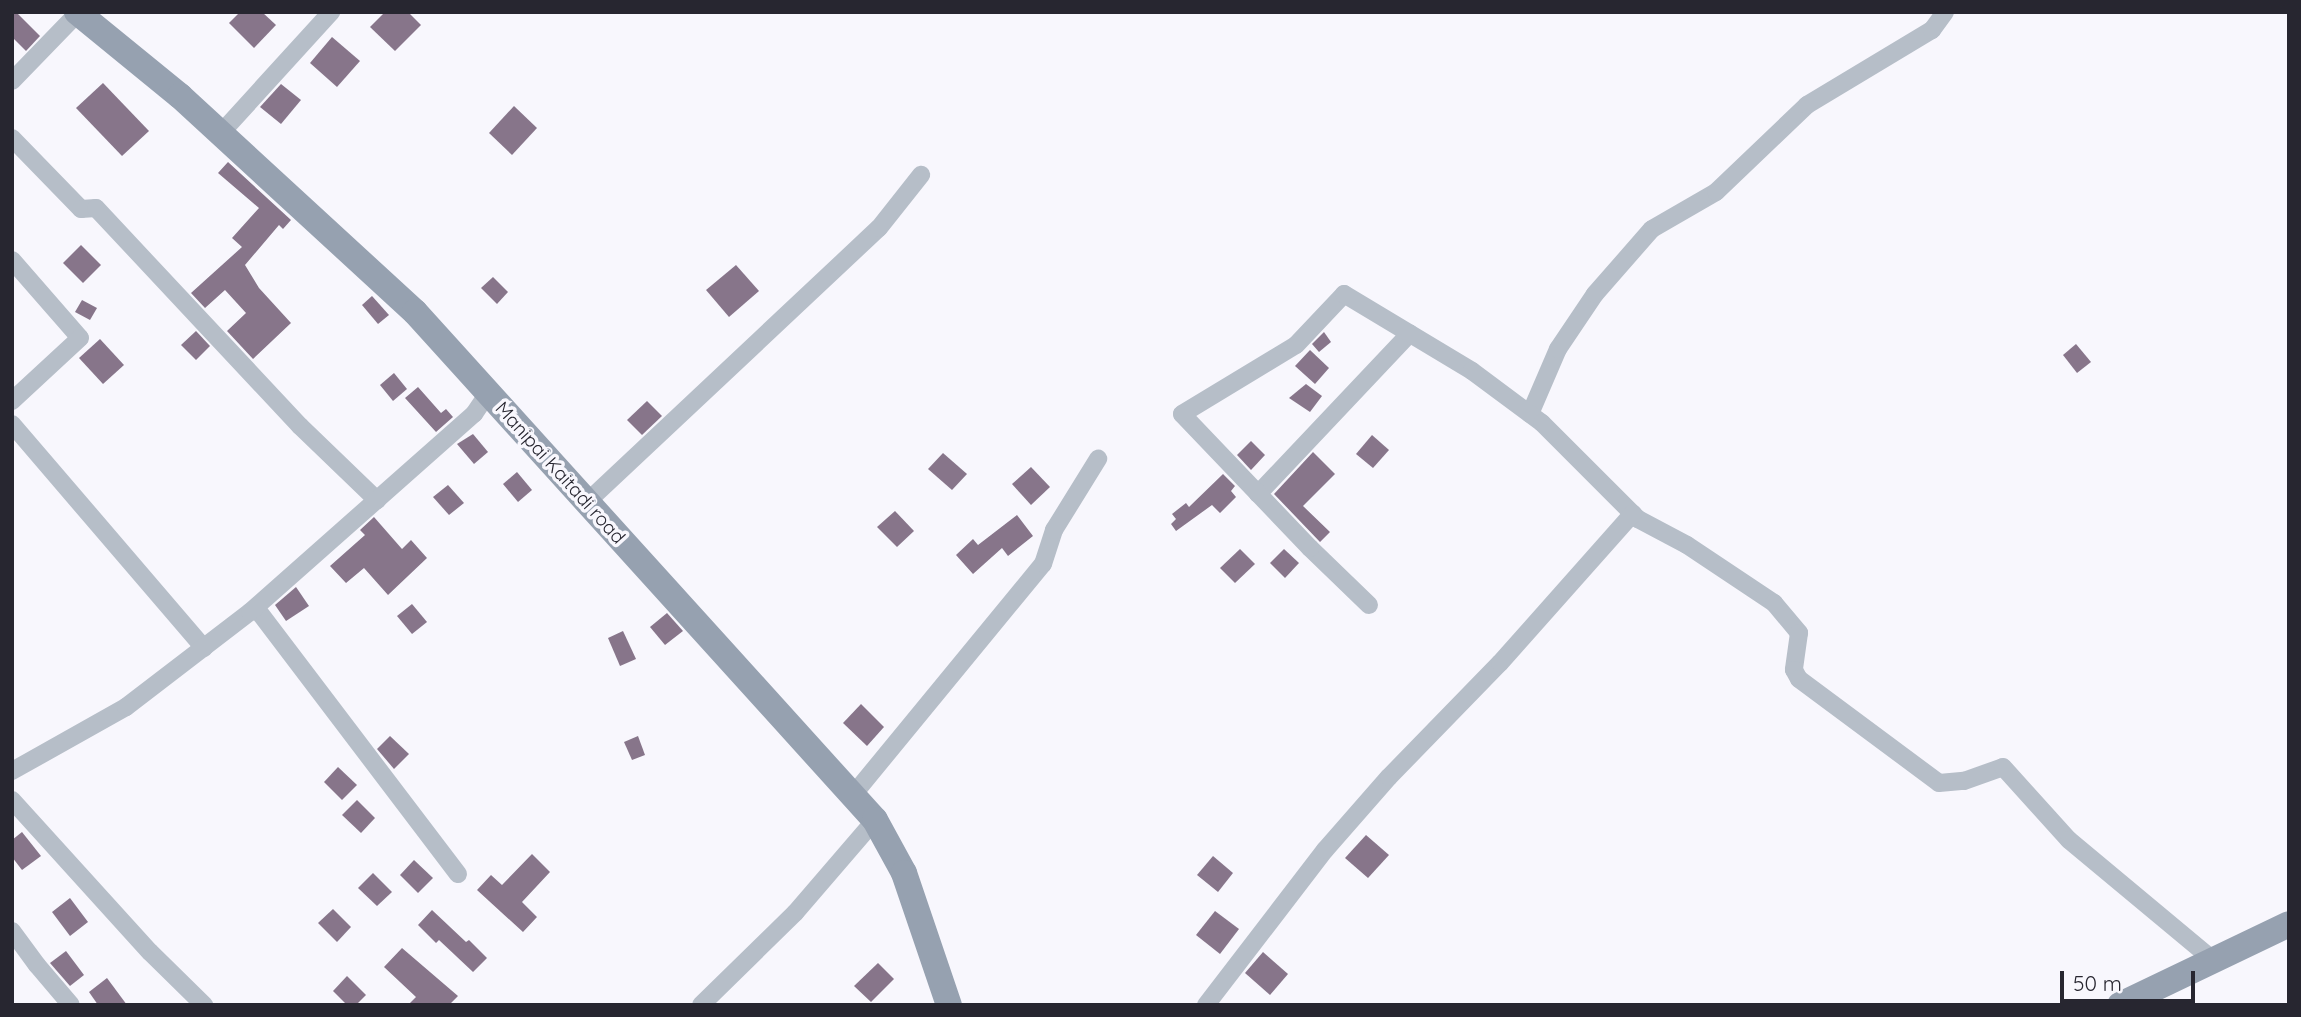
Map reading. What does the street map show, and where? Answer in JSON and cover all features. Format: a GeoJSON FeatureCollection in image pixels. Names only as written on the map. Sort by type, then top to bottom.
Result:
{"type":"FeatureCollection","features":[{"type":"Feature","properties":{"kind":"main road","name":"Manipai Kaitadi road"},"geometry":{"type":"LineString","coordinates":[[78,13],[221,133],[415,312],[875,820],[904,873],[949,1005]]}},
{"type":"Feature","properties":{"kind":"main road"},"geometry":{"type":"LineString","coordinates":[[2120,1005],[2289,924]]}},
{"type":"Feature","properties":{"kind":"street"},"geometry":{"type":"LineString","coordinates":[[221,133],[331,12]]}},
{"type":"Feature","properties":{"kind":"street"},"geometry":{"type":"LineString","coordinates":[[1530,414],[1558,349],[1595,294],[1653,229],[1716,192],[1807,105],[1931,30],[1945,12]]}},
{"type":"Feature","properties":{"kind":"street"},"geometry":{"type":"LineString","coordinates":[[12,81],[78,13]]}},
{"type":"Feature","properties":{"kind":"street"},"geometry":{"type":"LineString","coordinates":[[12,138],[81,209],[96,208],[300,426],[377,500]]}},
{"type":"Feature","properties":{"kind":"street"},"geometry":{"type":"LineString","coordinates":[[587,502],[869,237],[921,175]]}},
{"type":"Feature","properties":{"kind":"street"},"geometry":{"type":"LineString","coordinates":[[12,260],[80,338],[12,401]]}},
{"type":"Feature","properties":{"kind":"street"},"geometry":{"type":"LineString","coordinates":[[1369,605],[1182,414],[1296,345],[1344,294],[1472,371],[1530,414],[1633,513],[1687,545],[1783,611],[1799,633],[1794,670],[1799,680],[1939,783],[1964,781],[2003,766],[2069,840],[2213,960]]}},
{"type":"Feature","properties":{"kind":"street"},"geometry":{"type":"LineString","coordinates":[[1258,494],[1410,333]]}},
{"type":"Feature","properties":{"kind":"street"},"geometry":{"type":"LineString","coordinates":[[12,771],[126,707],[256,607],[474,414],[488,393]]}},
{"type":"Feature","properties":{"kind":"street"},"geometry":{"type":"LineString","coordinates":[[12,424],[204,648]]}},
{"type":"Feature","properties":{"kind":"street"},"geometry":{"type":"LineString","coordinates":[[853,795],[1043,564],[1054,530],[1098,459]]}},
{"type":"Feature","properties":{"kind":"street"},"geometry":{"type":"LineString","coordinates":[[1206,1005],[1341,832],[1389,777],[1500,663],[1633,513]]}},
{"type":"Feature","properties":{"kind":"street"},"geometry":{"type":"LineString","coordinates":[[256,607],[458,874]]}},
{"type":"Feature","properties":{"kind":"street"},"geometry":{"type":"LineString","coordinates":[[12,800],[150,952],[204,1005]]}},
{"type":"Feature","properties":{"kind":"street"},"geometry":{"type":"LineString","coordinates":[[701,1005],[795,913],[875,820]]}},
{"type":"Feature","properties":{"kind":"street"},"geometry":{"type":"LineString","coordinates":[[12,931],[71,1005]]}},
{"type":"Feature","properties":{"kind":"building"},"geometry":{"type":"Polygon","coordinates":[[[12,12],[16,12],[40,36],[26,51],[12,37],[12,12]]]}},
{"type":"Feature","properties":{"kind":"building"},"geometry":{"type":"Polygon","coordinates":[[[240,12],[262,12],[276,25],[254,48],[229,23],[240,12]]]}},
{"type":"Feature","properties":{"kind":"building"},"geometry":{"type":"Polygon","coordinates":[[[385,12],[408,12],[421,25],[395,51],[370,27],[385,12]]]}},
{"type":"Feature","properties":{"kind":"building"},"geometry":{"type":"Polygon","coordinates":[[[332,37],[360,61],[337,87],[310,63],[332,37]]]}},
{"type":"Feature","properties":{"kind":"building"},"geometry":{"type":"Polygon","coordinates":[[[103,83],[149,131],[122,156],[76,108],[103,83]]]}},
{"type":"Feature","properties":{"kind":"building"},"geometry":{"type":"Polygon","coordinates":[[[281,84],[301,100],[281,124],[260,107],[281,84]]]}},
{"type":"Feature","properties":{"kind":"building"},"geometry":{"type":"Polygon","coordinates":[[[514,106],[537,128],[512,155],[489,133],[514,106]]]}},
{"type":"Feature","properties":{"kind":"building"},"geometry":{"type":"Polygon","coordinates":[[[228,162],[291,220],[283,229],[279,225],[245,265],[259,288],[291,323],[253,359],[227,331],[246,313],[225,290],[205,308],[191,293],[242,247],[232,238],[259,208],[218,173],[228,162]]]}},
{"type":"Feature","properties":{"kind":"building"},"geometry":{"type":"Polygon","coordinates":[[[81,245],[101,265],[83,283],[63,263],[81,245]]]}},
{"type":"Feature","properties":{"kind":"building"},"geometry":{"type":"Polygon","coordinates":[[[736,265],[759,291],[729,317],[706,290],[736,265]]]}},
{"type":"Feature","properties":{"kind":"building"},"geometry":{"type":"Polygon","coordinates":[[[493,277],[508,292],[497,304],[481,288],[493,277]]]}},
{"type":"Feature","properties":{"kind":"building"},"geometry":{"type":"Polygon","coordinates":[[[372,296],[389,315],[378,324],[362,305],[372,296]]]}},
{"type":"Feature","properties":{"kind":"building"},"geometry":{"type":"Polygon","coordinates":[[[82,300],[97,308],[90,320],[75,312],[82,300]]]}},
{"type":"Feature","properties":{"kind":"building"},"geometry":{"type":"Polygon","coordinates":[[[196,331],[210,346],[196,360],[181,345],[196,331]]]}},
{"type":"Feature","properties":{"kind":"building"},"geometry":{"type":"Polygon","coordinates":[[[1324,332],[1331,342],[1319,352],[1312,344],[1324,332]]]}},
{"type":"Feature","properties":{"kind":"building"},"geometry":{"type":"Polygon","coordinates":[[[100,339],[124,365],[103,384],[79,358],[100,339]]]}},
{"type":"Feature","properties":{"kind":"building"},"geometry":{"type":"Polygon","coordinates":[[[2076,344],[2091,362],[2077,373],[2063,355],[2076,344]]]}},
{"type":"Feature","properties":{"kind":"building"},"geometry":{"type":"Polygon","coordinates":[[[1310,350],[1329,368],[1315,384],[1295,366],[1310,350]]]}},
{"type":"Feature","properties":{"kind":"building"},"geometry":{"type":"Polygon","coordinates":[[[394,373],[407,389],[393,401],[380,385],[394,373]]]}},
{"type":"Feature","properties":{"kind":"building"},"geometry":{"type":"Polygon","coordinates":[[[1306,384],[1322,396],[1310,412],[1289,398],[1306,384]]]}},
{"type":"Feature","properties":{"kind":"building"},"geometry":{"type":"Polygon","coordinates":[[[418,387],[441,413],[446,409],[453,417],[436,432],[405,398],[418,387]]]}},
{"type":"Feature","properties":{"kind":"building"},"geometry":{"type":"Polygon","coordinates":[[[647,401],[662,416],[642,435],[627,420],[647,401]]]}},
{"type":"Feature","properties":{"kind":"building"},"geometry":{"type":"Polygon","coordinates":[[[473,434],[488,452],[474,464],[457,444],[473,434]]]}},
{"type":"Feature","properties":{"kind":"building"},"geometry":{"type":"Polygon","coordinates":[[[1372,435],[1389,450],[1373,468],[1356,454],[1372,435]]]}},
{"type":"Feature","properties":{"kind":"building"},"geometry":{"type":"Polygon","coordinates":[[[1251,441],[1265,455],[1251,470],[1237,455],[1251,441]]]}},
{"type":"Feature","properties":{"kind":"building"},"geometry":{"type":"Polygon","coordinates":[[[1313,452],[1335,474],[1303,506],[1330,532],[1320,542],[1274,494],[1313,452]]]}},
{"type":"Feature","properties":{"kind":"building"},"geometry":{"type":"Polygon","coordinates":[[[943,453],[967,474],[952,490],[928,469],[943,453]]]}},
{"type":"Feature","properties":{"kind":"building"},"geometry":{"type":"Polygon","coordinates":[[[1031,467],[1050,487],[1031,505],[1012,484],[1031,467]]]}},
{"type":"Feature","properties":{"kind":"building"},"geometry":{"type":"Polygon","coordinates":[[[517,472],[532,490],[518,502],[503,484],[517,472]]]}},
{"type":"Feature","properties":{"kind":"building"},"geometry":{"type":"Polygon","coordinates":[[[1223,474],[1235,486],[1231,491],[1236,497],[1220,513],[1212,505],[1176,531],[1171,524],[1176,519],[1172,514],[1186,503],[1189,507],[1223,474]]]}},
{"type":"Feature","properties":{"kind":"building"},"geometry":{"type":"Polygon","coordinates":[[[448,485],[464,503],[449,515],[433,497],[448,485]]]}},
{"type":"Feature","properties":{"kind":"building"},"geometry":{"type":"Polygon","coordinates":[[[895,511],[914,531],[897,547],[877,527],[895,511]]]}},
{"type":"Feature","properties":{"kind":"building"},"geometry":{"type":"Polygon","coordinates":[[[1017,515],[1033,536],[1008,556],[1002,548],[973,574],[956,555],[973,539],[978,545],[1017,515]]]}},
{"type":"Feature","properties":{"kind":"building"},"geometry":{"type":"Polygon","coordinates":[[[374,517],[402,549],[411,540],[427,558],[388,595],[364,568],[346,583],[330,566],[365,535],[360,530],[374,517]]]}},
{"type":"Feature","properties":{"kind":"building"},"geometry":{"type":"Polygon","coordinates":[[[1240,549],[1255,564],[1235,583],[1220,568],[1240,549]]]}},
{"type":"Feature","properties":{"kind":"building"},"geometry":{"type":"Polygon","coordinates":[[[1284,549],[1299,563],[1285,578],[1270,563],[1284,549]]]}},
{"type":"Feature","properties":{"kind":"building"},"geometry":{"type":"Polygon","coordinates":[[[296,587],[309,606],[286,621],[275,605],[296,587]]]}},
{"type":"Feature","properties":{"kind":"building"},"geometry":{"type":"Polygon","coordinates":[[[412,604],[427,622],[412,634],[397,616],[412,604]]]}},
{"type":"Feature","properties":{"kind":"building"},"geometry":{"type":"Polygon","coordinates":[[[667,613],[683,631],[665,645],[650,627],[667,613]]]}},
{"type":"Feature","properties":{"kind":"building"},"geometry":{"type":"Polygon","coordinates":[[[623,631],[636,659],[620,666],[608,638],[623,631]]]}},
{"type":"Feature","properties":{"kind":"building"},"geometry":{"type":"Polygon","coordinates":[[[861,704],[884,727],[867,746],[843,723],[861,704]]]}},
{"type":"Feature","properties":{"kind":"building"},"geometry":{"type":"Polygon","coordinates":[[[390,736],[409,754],[394,769],[377,749],[390,736]]]}},
{"type":"Feature","properties":{"kind":"building"},"geometry":{"type":"Polygon","coordinates":[[[638,736],[645,755],[632,760],[624,742],[638,736]]]}},
{"type":"Feature","properties":{"kind":"building"},"geometry":{"type":"Polygon","coordinates":[[[338,767],[357,785],[342,800],[324,782],[338,767]]]}},
{"type":"Feature","properties":{"kind":"building"},"geometry":{"type":"Polygon","coordinates":[[[357,800],[375,818],[361,833],[342,815],[357,800]]]}},
{"type":"Feature","properties":{"kind":"building"},"geometry":{"type":"Polygon","coordinates":[[[22,832],[41,856],[22,870],[12,857],[12,840],[22,832]]]}},
{"type":"Feature","properties":{"kind":"building"},"geometry":{"type":"Polygon","coordinates":[[[1366,835],[1389,855],[1368,878],[1345,858],[1366,835]]]}},
{"type":"Feature","properties":{"kind":"building"},"geometry":{"type":"Polygon","coordinates":[[[532,854],[550,872],[522,902],[537,917],[523,932],[477,890],[491,875],[502,885],[532,854]]]}},
{"type":"Feature","properties":{"kind":"building"},"geometry":{"type":"Polygon","coordinates":[[[1213,856],[1233,873],[1218,892],[1197,875],[1213,856]]]}},
{"type":"Feature","properties":{"kind":"building"},"geometry":{"type":"Polygon","coordinates":[[[414,860],[433,878],[418,893],[400,875],[414,860]]]}},
{"type":"Feature","properties":{"kind":"building"},"geometry":{"type":"Polygon","coordinates":[[[373,873],[392,892],[377,906],[358,888],[373,873]]]}},
{"type":"Feature","properties":{"kind":"building"},"geometry":{"type":"Polygon","coordinates":[[[70,898],[88,922],[70,936],[52,912],[70,898]]]}},
{"type":"Feature","properties":{"kind":"building"},"geometry":{"type":"Polygon","coordinates":[[[333,909],[351,927],[337,942],[318,923],[333,909]]]}},
{"type":"Feature","properties":{"kind":"building"},"geometry":{"type":"Polygon","coordinates":[[[432,910],[487,958],[473,972],[439,940],[436,943],[418,925],[432,910]]]}},
{"type":"Feature","properties":{"kind":"building"},"geometry":{"type":"Polygon","coordinates":[[[1215,911],[1239,929],[1220,954],[1196,935],[1215,911]]]}},
{"type":"Feature","properties":{"kind":"building"},"geometry":{"type":"Polygon","coordinates":[[[402,948],[458,996],[449,1005],[408,1005],[416,997],[384,967],[402,948]]]}},
{"type":"Feature","properties":{"kind":"building"},"geometry":{"type":"Polygon","coordinates":[[[66,951],[84,975],[70,986],[50,963],[66,951]]]}},
{"type":"Feature","properties":{"kind":"building"},"geometry":{"type":"Polygon","coordinates":[[[1263,952],[1288,974],[1270,995],[1245,973],[1263,952]]]}},
{"type":"Feature","properties":{"kind":"building"},"geometry":{"type":"Polygon","coordinates":[[[878,963],[894,979],[871,1002],[854,986],[878,963]]]}},
{"type":"Feature","properties":{"kind":"building"},"geometry":{"type":"Polygon","coordinates":[[[347,976],[366,995],[356,1005],[347,1005],[333,991],[347,976]]]}},
{"type":"Feature","properties":{"kind":"building"},"geometry":{"type":"Polygon","coordinates":[[[107,978],[127,1005],[98,1005],[89,992],[107,978]]]}}]}
